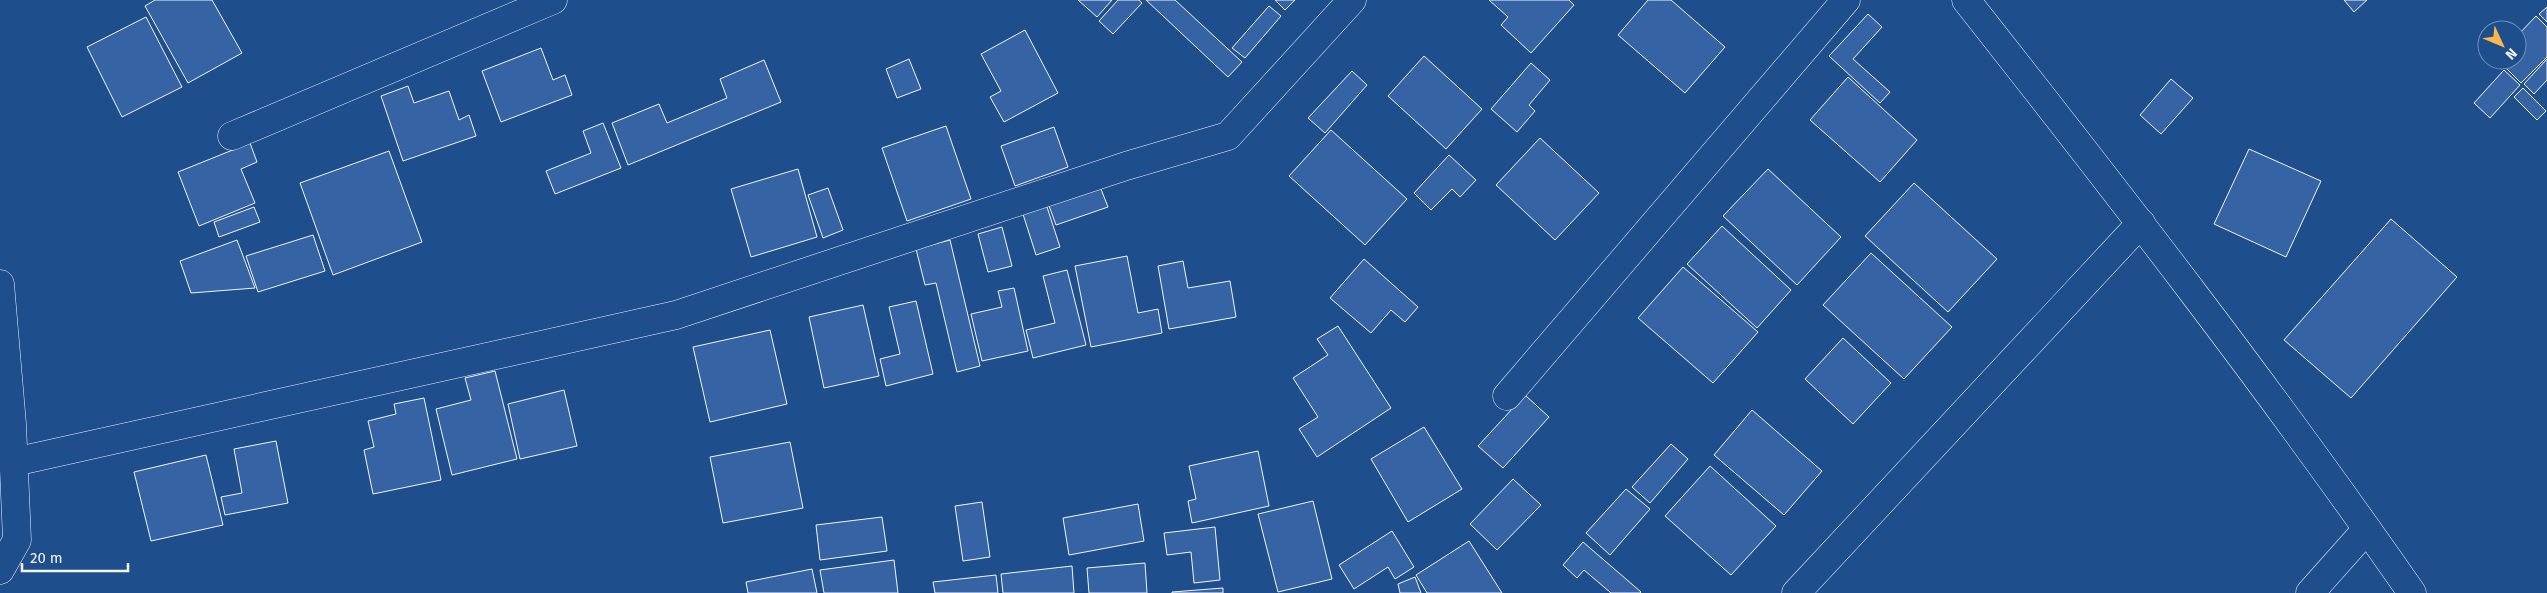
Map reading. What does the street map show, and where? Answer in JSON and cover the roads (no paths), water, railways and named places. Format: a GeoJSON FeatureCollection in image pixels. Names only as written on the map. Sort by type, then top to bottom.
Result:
{"type":"FeatureCollection","features":[{"type":"Feature","properties":{"kind":"street"},"geometry":{"type":"LineString","coordinates":[[232,136],[553,0]]}},
{"type":"Feature","properties":{"kind":"street"},"geometry":{"type":"LineString","coordinates":[[14,462],[676,315],[1126,166],[1228,136],[1352,0]]}},
{"type":"Feature","properties":{"kind":"street"},"geometry":{"type":"LineString","coordinates":[[1507,396],[1846,0]]}},
{"type":"Feature","properties":{"kind":"street"},"geometry":{"type":"LineString","coordinates":[[1966,0],[2141,222],[2368,529],[2412,593]]}},
{"type":"Feature","properties":{"kind":"street"},"geometry":{"type":"LineString","coordinates":[[1796,593],[2141,222]]}},
{"type":"Feature","properties":{"kind":"street"},"geometry":{"type":"LineString","coordinates":[[0,284],[14,462],[16,540],[0,570]]}},
{"type":"Feature","properties":{"kind":"street"},"geometry":{"type":"LineString","coordinates":[[2310,593],[2368,529]]}}]}
